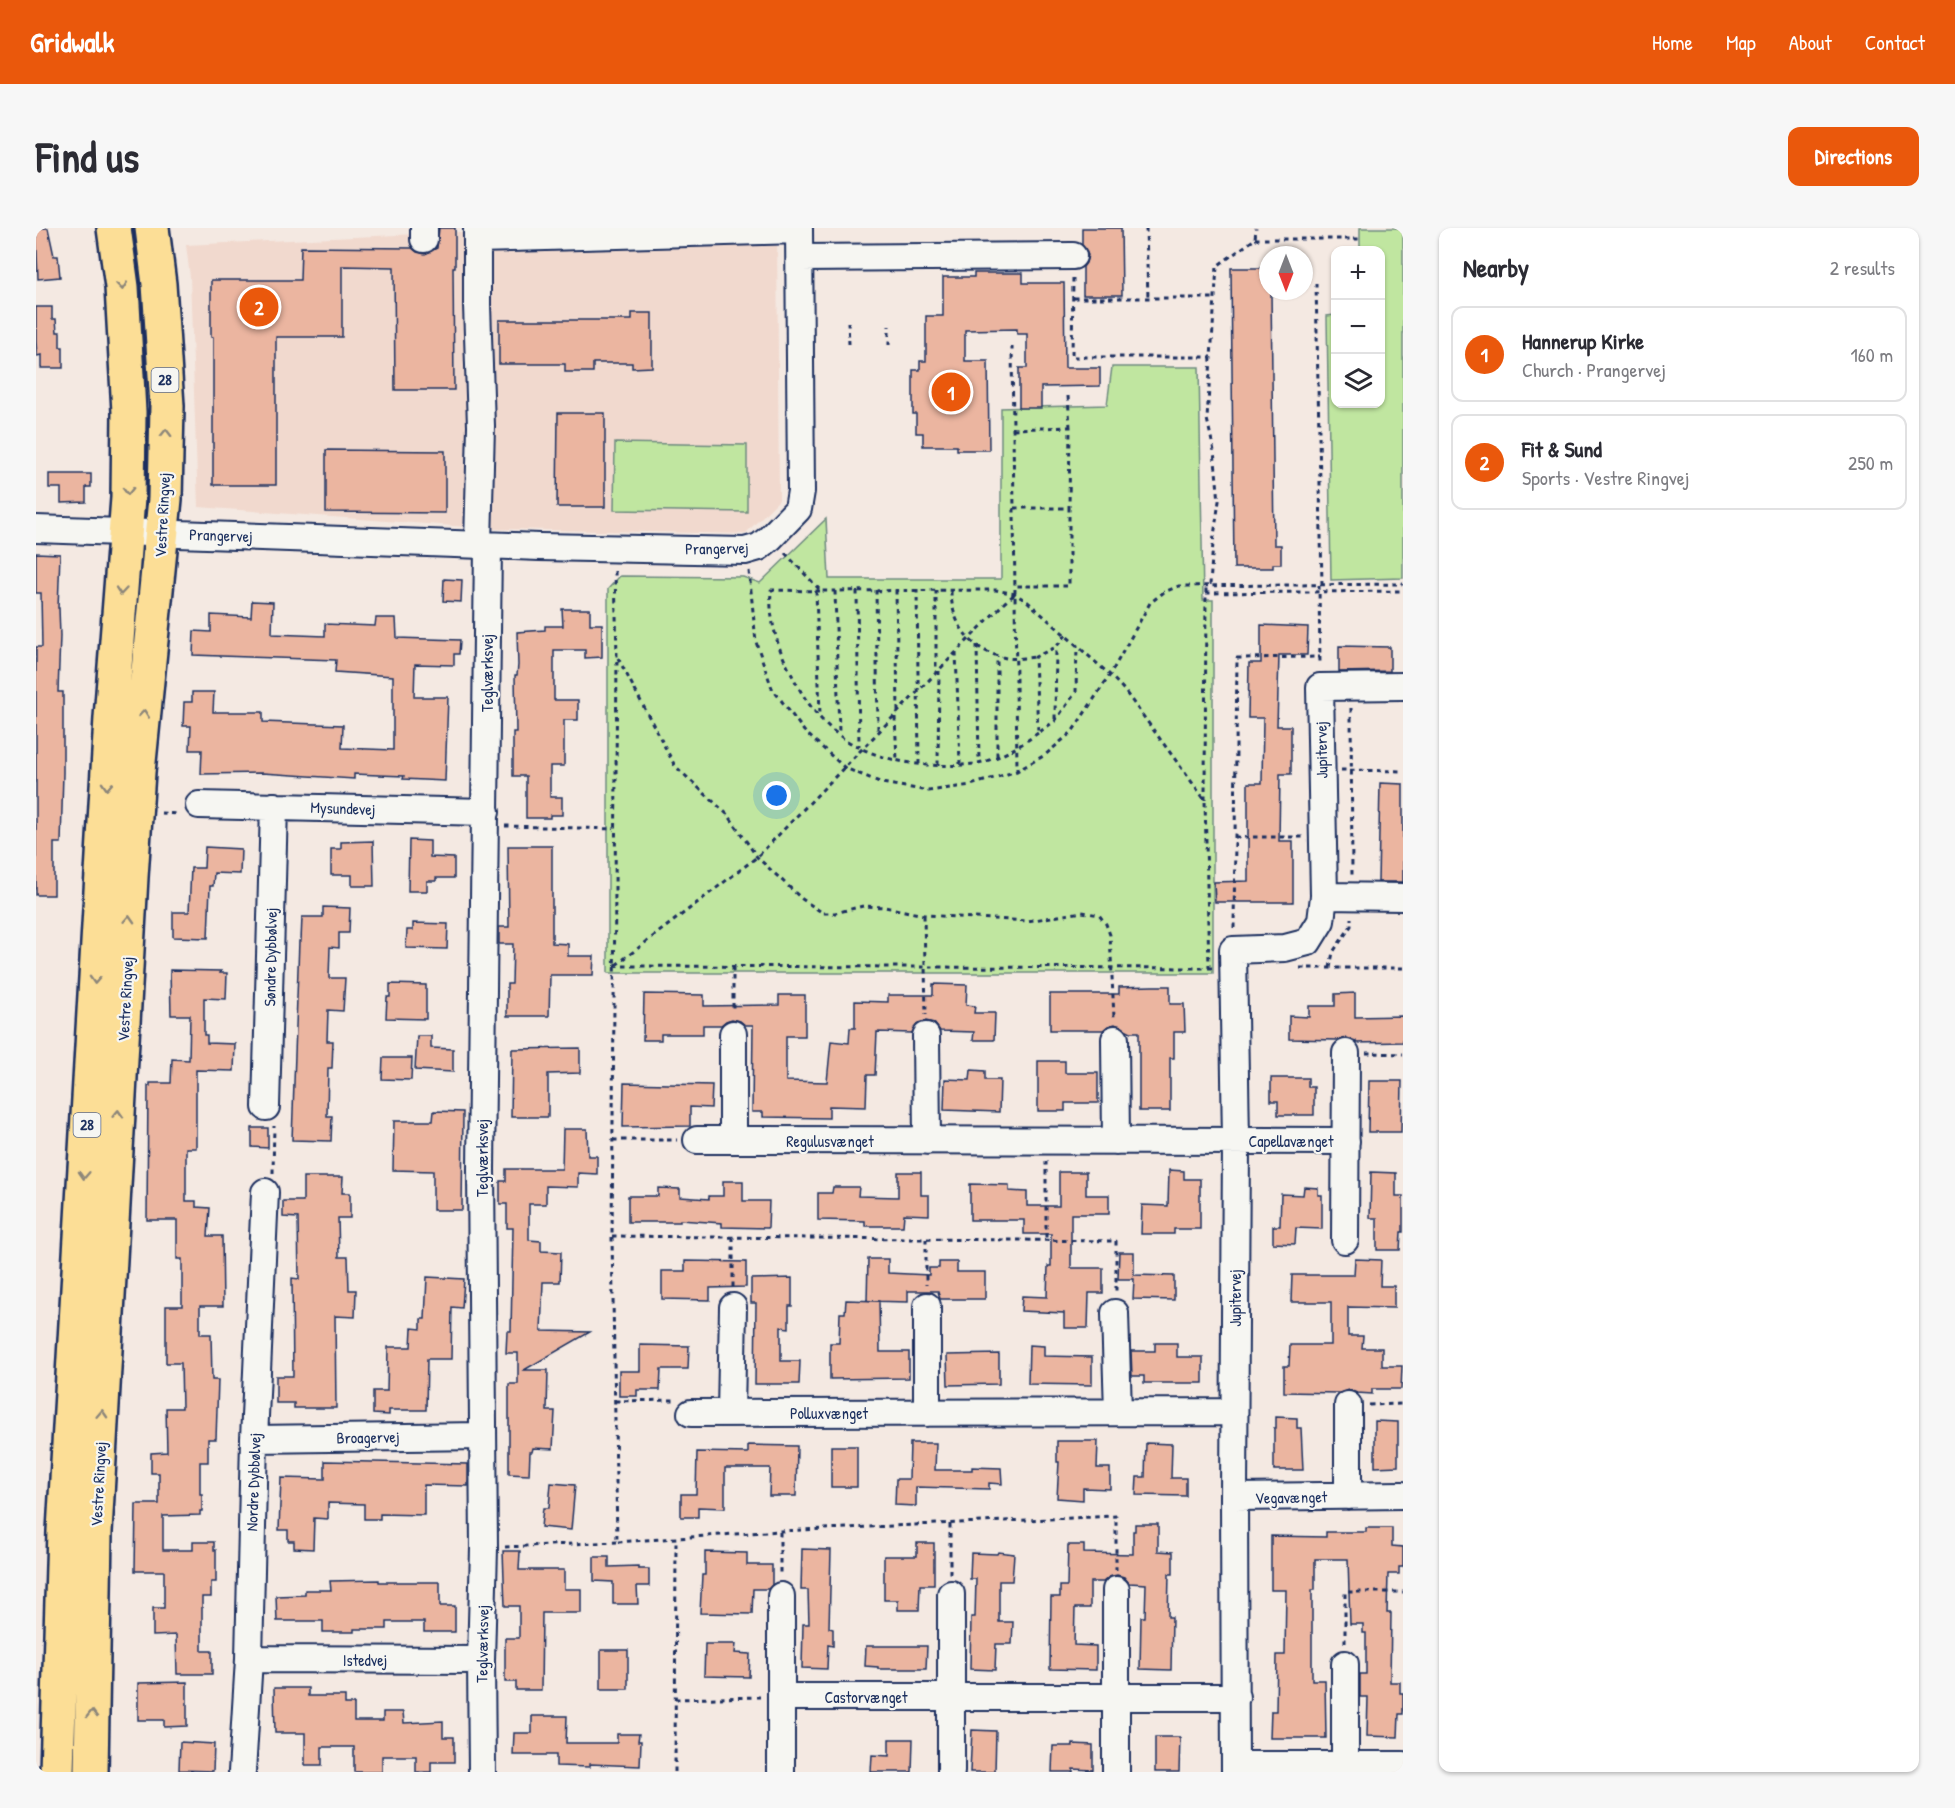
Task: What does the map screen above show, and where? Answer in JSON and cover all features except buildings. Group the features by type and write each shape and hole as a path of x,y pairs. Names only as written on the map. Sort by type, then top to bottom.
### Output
{"main road":[{"name":"Vestre Ringvej","path":"57,1772 64,1519 111,718 126,533 129,412 122,287 114,228"},
{"name":"Vestre Ringvej","path":"91,1772 95,1532 131,889 138,772 163,533 167,406 159,284 152,228"}],"street":[{"name":"Prangervej","path":"36,530 483,545 745,550 759,547 798,509 801,491 799,229"},
{"path":"483,545 477,233 799,229"},
{"path":"800,258 1073,256"},
{"name":"Teglværksvej","path":"482,1772 481,1660 484,1548 482,1169 486,819 483,545"},
{"path":"1320,687 1403,686"},
{"name":"Jupitervej","path":"1235,1768 1236,1141 1225,962 1308,942 1321,921 1324,896 1320,687"},
{"name":"Mysundevej","path":"200,805 274,806 486,819"},
{"name":"Søndre Dybbølvej","path":"266,1107 274,806"},
{"path":"1324,896 1403,897"},
{"path":"733,1035 733,1140"},
{"path":"926,1036 927,1141"},
{"path":"1115,1039 1116,1141"},
{"name":"Capellavænget","path":"1346,1053 1346,1240"},
{"name":"Regulusvænget","path":"697,1140 1236,1141"},
{"name":"Capellavænget","path":"1236,1141 1346,1141"},
{"name":"Nordre Dybbølvej","path":"243,1772 265,1192"},
{"path":"927,1306 927,1413"},
{"path":"731,1413 733,1307"},
{"path":"1115,1313 1118,1412"},
{"name":"Vegavænget","path":"1348,1405 1348,1496"},
{"name":"Polluxvænget","path":"691,1413 1234,1412"},
{"name":"Broagervej","path":"254,1439 482,1436"},
{"name":"Vegavænget","path":"1234,1497 1403,1495"},
{"path":"1116,1590 1116,1772"},
{"path":"951,1594 951,1772"},
{"path":"781,1596 781,1772"},
{"name":"Istedvej","path":"249,1659 481,1660"},
{"path":"1345,1664 1345,1765"},
{"name":"Castorvænget","path":"781,1697 1236,1696"},
{"path":"1235,1768 1403,1765"}],"path":[{"path":"1146,228 1148,298"},
{"path":"1255,239 1256,228"},
{"path":"1225,962 1205,800 1206,593 1219,501 1214,451 1207,419 1217,266 1255,239 1360,239"},
{"path":"1073,256 1072,357 1211,357"},
{"path":"1316,283 1321,585 1319,592 1320,687"},
{"path":"1073,298 1215,298"},
{"path":"848,322 849,344"},
{"path":"889,326 889,345"},
{"path":"1012,346 1017,771"},
{"path":"1016,586 1069,586 1070,427 1068,396"},
{"path":"1013,429 1070,427"},
{"path":"1014,508 1069,508"},
{"path":"770,538 821,591"},
{"path":"615,548 617,657 612,1236 617,1542"},
{"path":"745,550 750,574 756,642 772,688 804,731 845,768 882,783 929,791 971,785 1017,771 1045,755 1072,732 1110,675 1150,603 1164,592 1179,586 1403,584"},
{"path":"917,589 919,764"},
{"path":"1077,645 1076,692 1055,721 1017,748 979,762 919,764 897,760 861,748 820,718 801,694 780,653 770,610 771,590 996,590 1015,594 1028,602 1066,635 1077,645 1110,675 1124,690 1205,800"},
{"path":"876,590 878,733"},
{"path":"896,590 897,760"},
{"path":"936,590 938,765"},
{"path":"951,590 951,606 957,622 969,639 998,656 1016,659 1035,657 1056,647 1066,635"},
{"path":"816,591 820,718"},
{"path":"836,591 839,734"},
{"path":"857,591 861,748"},
{"path":"1206,593 1403,591"},
{"path":"614,966 757,857 845,768 861,748 1015,594"},
{"path":"977,645 979,762"},
{"path":"1055,721 1056,647"},
{"path":"956,652 960,764"},
{"path":"997,756 998,656"},
{"path":"617,657 675,766 729,816 757,857 802,899 824,913 835,913 863,906 885,907 924,915 1028,921 1082,912 1099,915 1110,935 1115,1039"},
{"path":"1035,657 1038,733"},
{"path":"1225,962 1235,837 1237,658 1320,657"},
{"path":"1330,968 1333,952 1351,926 1351,687"},
{"path":"1322,770 1403,771"},
{"path":"486,819 614,829"},
{"path":"1235,837 1323,837"},
{"path":"924,915 926,1036"},
{"path":"614,966 1113,968 1225,962"},
{"path":"733,967 733,1035"},
{"path":"1298,968 1403,968"},
{"path":"1346,1053 1403,1054"},
{"path":"265,1192 273,1192 274,1107 266,1107"},
{"path":"613,1140 697,1140"},
{"path":"1046,1141 1046,1240"},
{"path":"612,1236 1116,1241 1115,1313"},
{"path":"733,1307 734,1237"},
{"path":"926,1239 927,1306"},
{"path":"614,1401 685,1400 691,1413"},
{"path":"1348,1405 1403,1404"},
{"path":"484,1548 780,1531 1116,1516 1116,1590"},
{"path":"950,1524 951,1594"},
{"path":"780,1531 781,1596"},
{"path":"675,1772 676,1538"},
{"path":"1345,1664 1345,1592 1403,1592"},
{"path":"675,1699 781,1697"}],"shaded area":[{"path":"777,228 779,500 745,534 495,529 198,507 190,277 186,245 482,231"}],"green space":[{"path":"1360,228 1403,228 1403,578 1331,580 1327,316 1331,316 1331,408 1385,408 1385,246 1360,246"},
{"path":"1112,367 1199,367 1203,600 1213,600 1213,973 608,973 608,589 620,576 743,577 760,583 826,519 829,579 1001,579 1001,408 1107,405"},
{"path":"615,443 747,445 747,512 614,510"}],"place":[{"name":"Fit & Sund","path":"259,307"},
{"name":"Hannerup Kirke","path":"951,392"}]}
